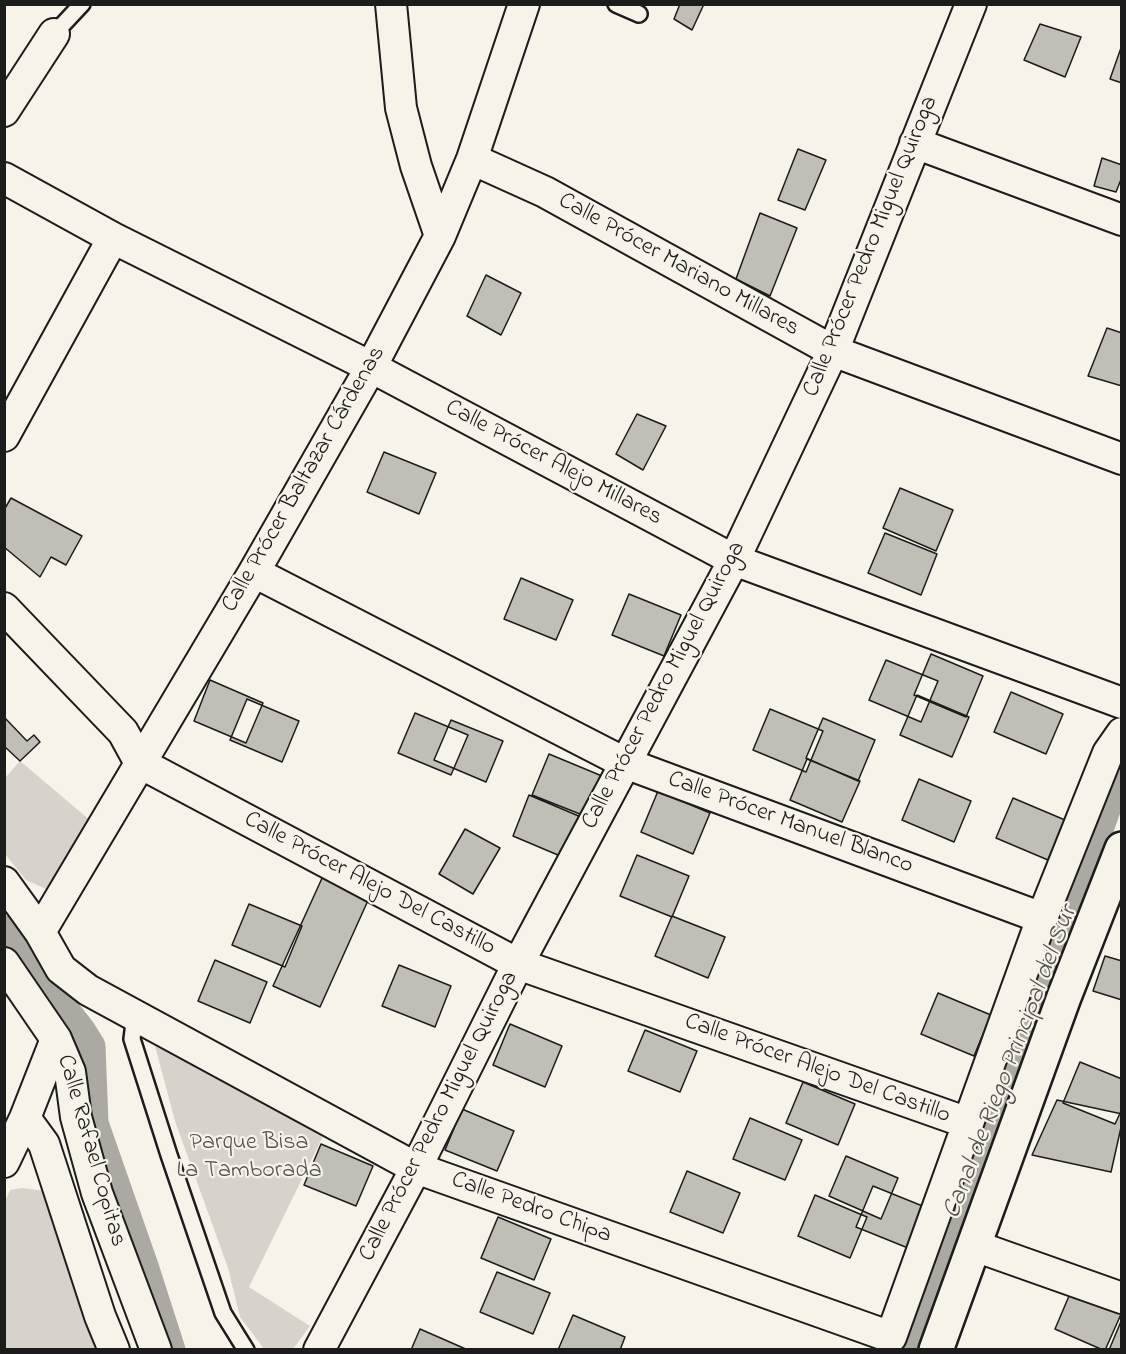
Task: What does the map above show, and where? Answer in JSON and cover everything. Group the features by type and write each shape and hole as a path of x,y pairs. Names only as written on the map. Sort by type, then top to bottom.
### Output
{"street":[{"path":"391,4 401,108 416,166 440,236"},
{"name":"Calle Prócer Baltazar Cárdenas","path":"40,932 254,572 371,367 440,236 471,159 524,4"},
{"name":"Calle Prócer Pedro Miguel Quiroga","path":"319,1350 416,1168 518,964 734,560 832,351 971,4"},
{"path":"4,111 54,34"},
{"path":"915,143 1122,220"},
{"name":"Calle Prócer Mariano Millares","path":"471,159 545,192 832,351 1122,459"},
{"name":"Calle Prócer Alejo Millares","path":"4,178 113,238 371,367 734,560 1122,703"},
{"path":"4,435 113,238"},
{"name":"Calle Prócer Manuel Blanco","path":"254,572 625,763 1042,918"},
{"path":"4,608 123,732 140,763"},
{"path":"968,1123 1042,918 1108,753 1122,733"},
{"name":"Calle Prócer Alejo Del Castillo","path":"140,763 518,964 968,1123"},
{"path":"936,1350 1064,997 1122,849"},
{"name":"Calle Pedro Chipa","path":"4,882 40,932 62,969 88,990 416,1168 891,1336 968,1123"},
{"name":"Calle Rafael Copitas","path":"4,963 56,1039 70,1072 76,1117 97,1193 156,1350"},
{"path":"4,1162 25,1118 56,1039"},
{"path":"25,1118 44,1144 114,1350"},
{"path":"975,1246 1122,1298"}],"lane":[{"path":"54,34 82,4"},
{"path":"616,4 639,14"},
{"path":"135,1015 132,1039 169,1155 223,1313 246,1350"}],"green space":[{"path":"20,761 91,821 55,881 46,889 26,880 5,854 5,778"},
{"name":"Parque Bisa La Tamborada","path":"155,1046 325,1132 249,1287 310,1326 293,1349 264,1349 240,1317 228,1268 175,1121"},
{"path":"22,1188 44,1191 104,1349 5,1350 5,1202 10,1190"}],"building":[{"path":"680,4 704,4 692,30 674,19"},
{"path":"1040,24 1081,37 1065,77 1024,60"},
{"path":"1122,45 1122,83 1110,79"},
{"path":"798,149 826,160 805,210 778,200"},
{"path":"1102,158 1122,165 1122,177 1116,192 1094,186"},
{"path":"760,213 797,228 770,296 736,279"},
{"path":"486,275 521,293 501,335 467,316"},
{"path":"1107,328 1122,333 1122,386 1088,376"},
{"path":"637,414 666,426 643,470 616,454"},
{"path":"384,452 436,473 419,514 367,492"},
{"path":"900,488 953,510 936,551 883,528"},
{"path":"11,498 82,536 66,565 51,557 40,577 4,547 4,510"},
{"path":"885,533 937,554 921,595 868,573"},
{"path":"521,578 573,600 556,640 504,619"},
{"path":"629,594 681,615 664,656 612,635"},
{"path":"931,654 983,676 966,717 914,695"},
{"path":"886,660 938,681 921,722 869,700"},
{"path":"210,680 263,703 246,743 194,721"},
{"path":"1011,692 1063,714 1046,754 994,732"},
{"path":"917,695 969,717 952,757 900,735"},
{"path":"247,699 299,721 282,762 230,740"},
{"path":"770,709 823,731 806,772 753,750"},
{"path":"415,713 468,735 451,775 398,753"},
{"path":"4,717 27,741 34,735 40,742 20,761 4,746"},
{"path":"823,718 875,740 858,781 806,758"},
{"path":"451,720 503,741 486,782 434,760"},
{"path":"549,754 602,776 585,816 532,795"},
{"path":"807,759 860,781 842,822 790,800"},
{"path":"919,779 971,801 954,842 902,820"},
{"path":"658,791 710,813 693,854 641,832"},
{"path":"529,795 581,817 565,858 513,836"},
{"path":"1013,798 1065,820 1048,860 996,838"},
{"path":"465,829 500,848 473,894 439,874"},
{"path":"637,855 689,876 672,917 620,896"},
{"path":"323,876 370,896 320,1007 273,986"},
{"path":"249,904 302,926 285,967 232,945"},
{"path":"672,916 725,937 708,978 655,956"},
{"path":"1105,956 1122,961 1122,1000 1093,991"},
{"path":"215,960 267,982 250,1023 198,1001"},
{"path":"399,965 451,986 435,1027 382,1006"},
{"path":"938,993 991,1015 974,1056 921,1034"},
{"path":"510,1024 562,1046 545,1087 493,1065"},
{"path":"645,1030 697,1051 680,1092 628,1071"},
{"path":"1080,1062 1122,1079 1122,1109 1115,1124 1063,1103"},
{"path":"803,1082 855,1104 838,1145 786,1123"},
{"path":"1057,1100 1122,1114 1111,1172 1032,1155"},
{"path":"462,1109 514,1131 497,1171 445,1150"},
{"path":"750,1118 802,1140 785,1180 733,1159"},
{"path":"321,1144 373,1166 356,1206 304,1185"},
{"path":"846,1156 898,1178 881,1219 829,1196"},
{"path":"687,1171 740,1193 723,1233 670,1212"},
{"path":"873,1186 925,1207 908,1248 856,1227"},
{"path":"815,1195 867,1217 850,1258 798,1236"},
{"path":"498,1217 551,1239 534,1280 481,1258"},
{"path":"497,1272 550,1293 533,1334 480,1312"},
{"path":"1072,1289 1122,1309 1122,1319 1109,1350 1103,1350 1055,1329"},
{"path":"1122,1312 1122,1350 1109,1350 1106,1348"},
{"path":"573,1315 625,1337 620,1350 558,1350"},
{"path":"420,1329 468,1350 411,1350"}],"waterway":[{"name":"Canal de Riego Principal del Sur","path":"902,1350 1054,959 1118,779 1122,776"},
{"name":"Canal de Riego Principal del Sur","path":"4,929 92,1046 95,1123 172,1350"}]}
